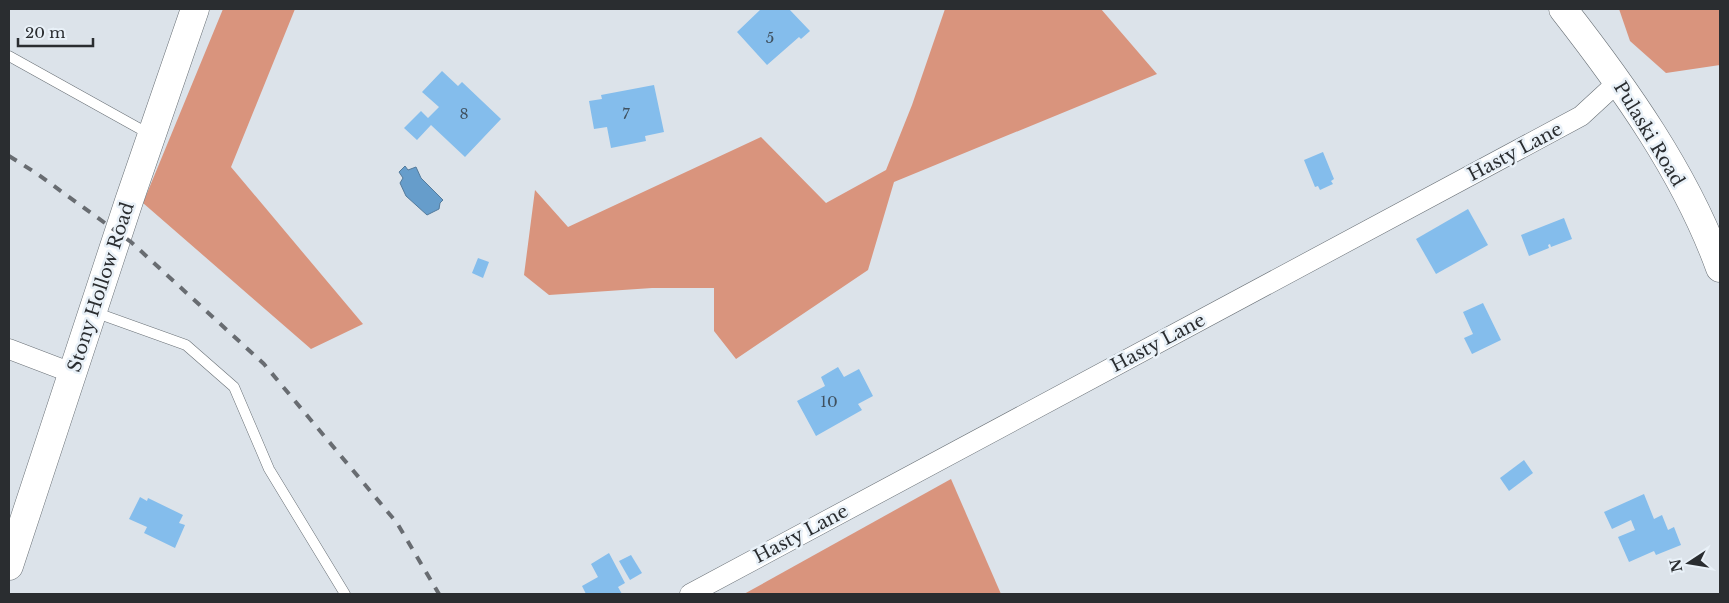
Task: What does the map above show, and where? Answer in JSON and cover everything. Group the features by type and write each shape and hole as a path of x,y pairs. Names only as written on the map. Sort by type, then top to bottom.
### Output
{"street":[{"name":"Stony Hollow Road","path":"9,566 72,373 196,9"},
{"name":"Pulaski Road","path":"1563,9 1619,81 1663,151 1711,242 1720,268"},
{"name":"Hasty Lane","path":"690,594 1582,116 1619,81"},
{"path":"9,349 72,373"}],"lane":[{"path":"9,56 152,135"},
{"path":"93,312 186,345 234,387 269,470 345,594"}],"shaded area":[{"path":"223,9 295,9 231,167 363,324 311,349 143,203"},
{"path":"945,9 1101,9 1157,74 894,182 868,270 736,359 714,331 714,288 652,288 549,295 524,275 535,190 568,227 761,137 826,203 886,170 912,105"},
{"path":"1619,9 1720,9 1720,65 1666,73 1630,41"},
{"path":"951,479 1001,594 744,594"}],"water":[{"path":"405,166 408,170 416,167 421,178 443,200 440,203 439,209 427,215 406,196 400,183 403,178 399,172"}],"building":[{"path":"761,9 789,9 810,31 801,39 799,37 767,65 737,32"},
{"path":"442,71 458,86 462,82 501,119 465,157 431,125 417,140 404,128 421,111 428,118 439,107 422,92"},
{"path":"654,85 664,132 645,136 646,141 611,148 607,127 594,129 589,101 602,99 601,95"},
{"path":"1323,152 1334,179 1331,181 1333,184 1320,190 1318,186 1315,187 1304,160"},
{"path":"1468,209 1488,245 1436,274 1416,239"},
{"path":"1564,218 1572,239 1551,247 1550,244 1548,245 1549,248 1529,256 1521,235"},
{"path":"478,258 489,262 483,278 472,273"},
{"path":"1483,303 1501,340 1472,354 1464,338 1473,334 1463,312"},
{"path":"838,367 844,377 859,369 873,396 858,404 862,410 816,436 797,401 825,386 821,377"},
{"path":"1524,460 1533,473 1509,491 1500,478"},
{"path":"1644,494 1654,519 1662,515 1668,530 1674,527 1681,545 1656,555 1654,551 1629,562 1618,537 1635,530 1631,520 1612,529 1604,512"},
{"path":"140,497 147,501 148,498 183,515 179,523 185,525 175,548 144,533 147,527 129,519"},
{"path":"609,553 625,583 618,587 622,594 586,594 582,586 598,577 591,564"},
{"path":"631,555 642,573 630,580 619,561"}],"railway":[{"path":"9,156 36,173 131,242 264,364 397,523 439,594"}]}
